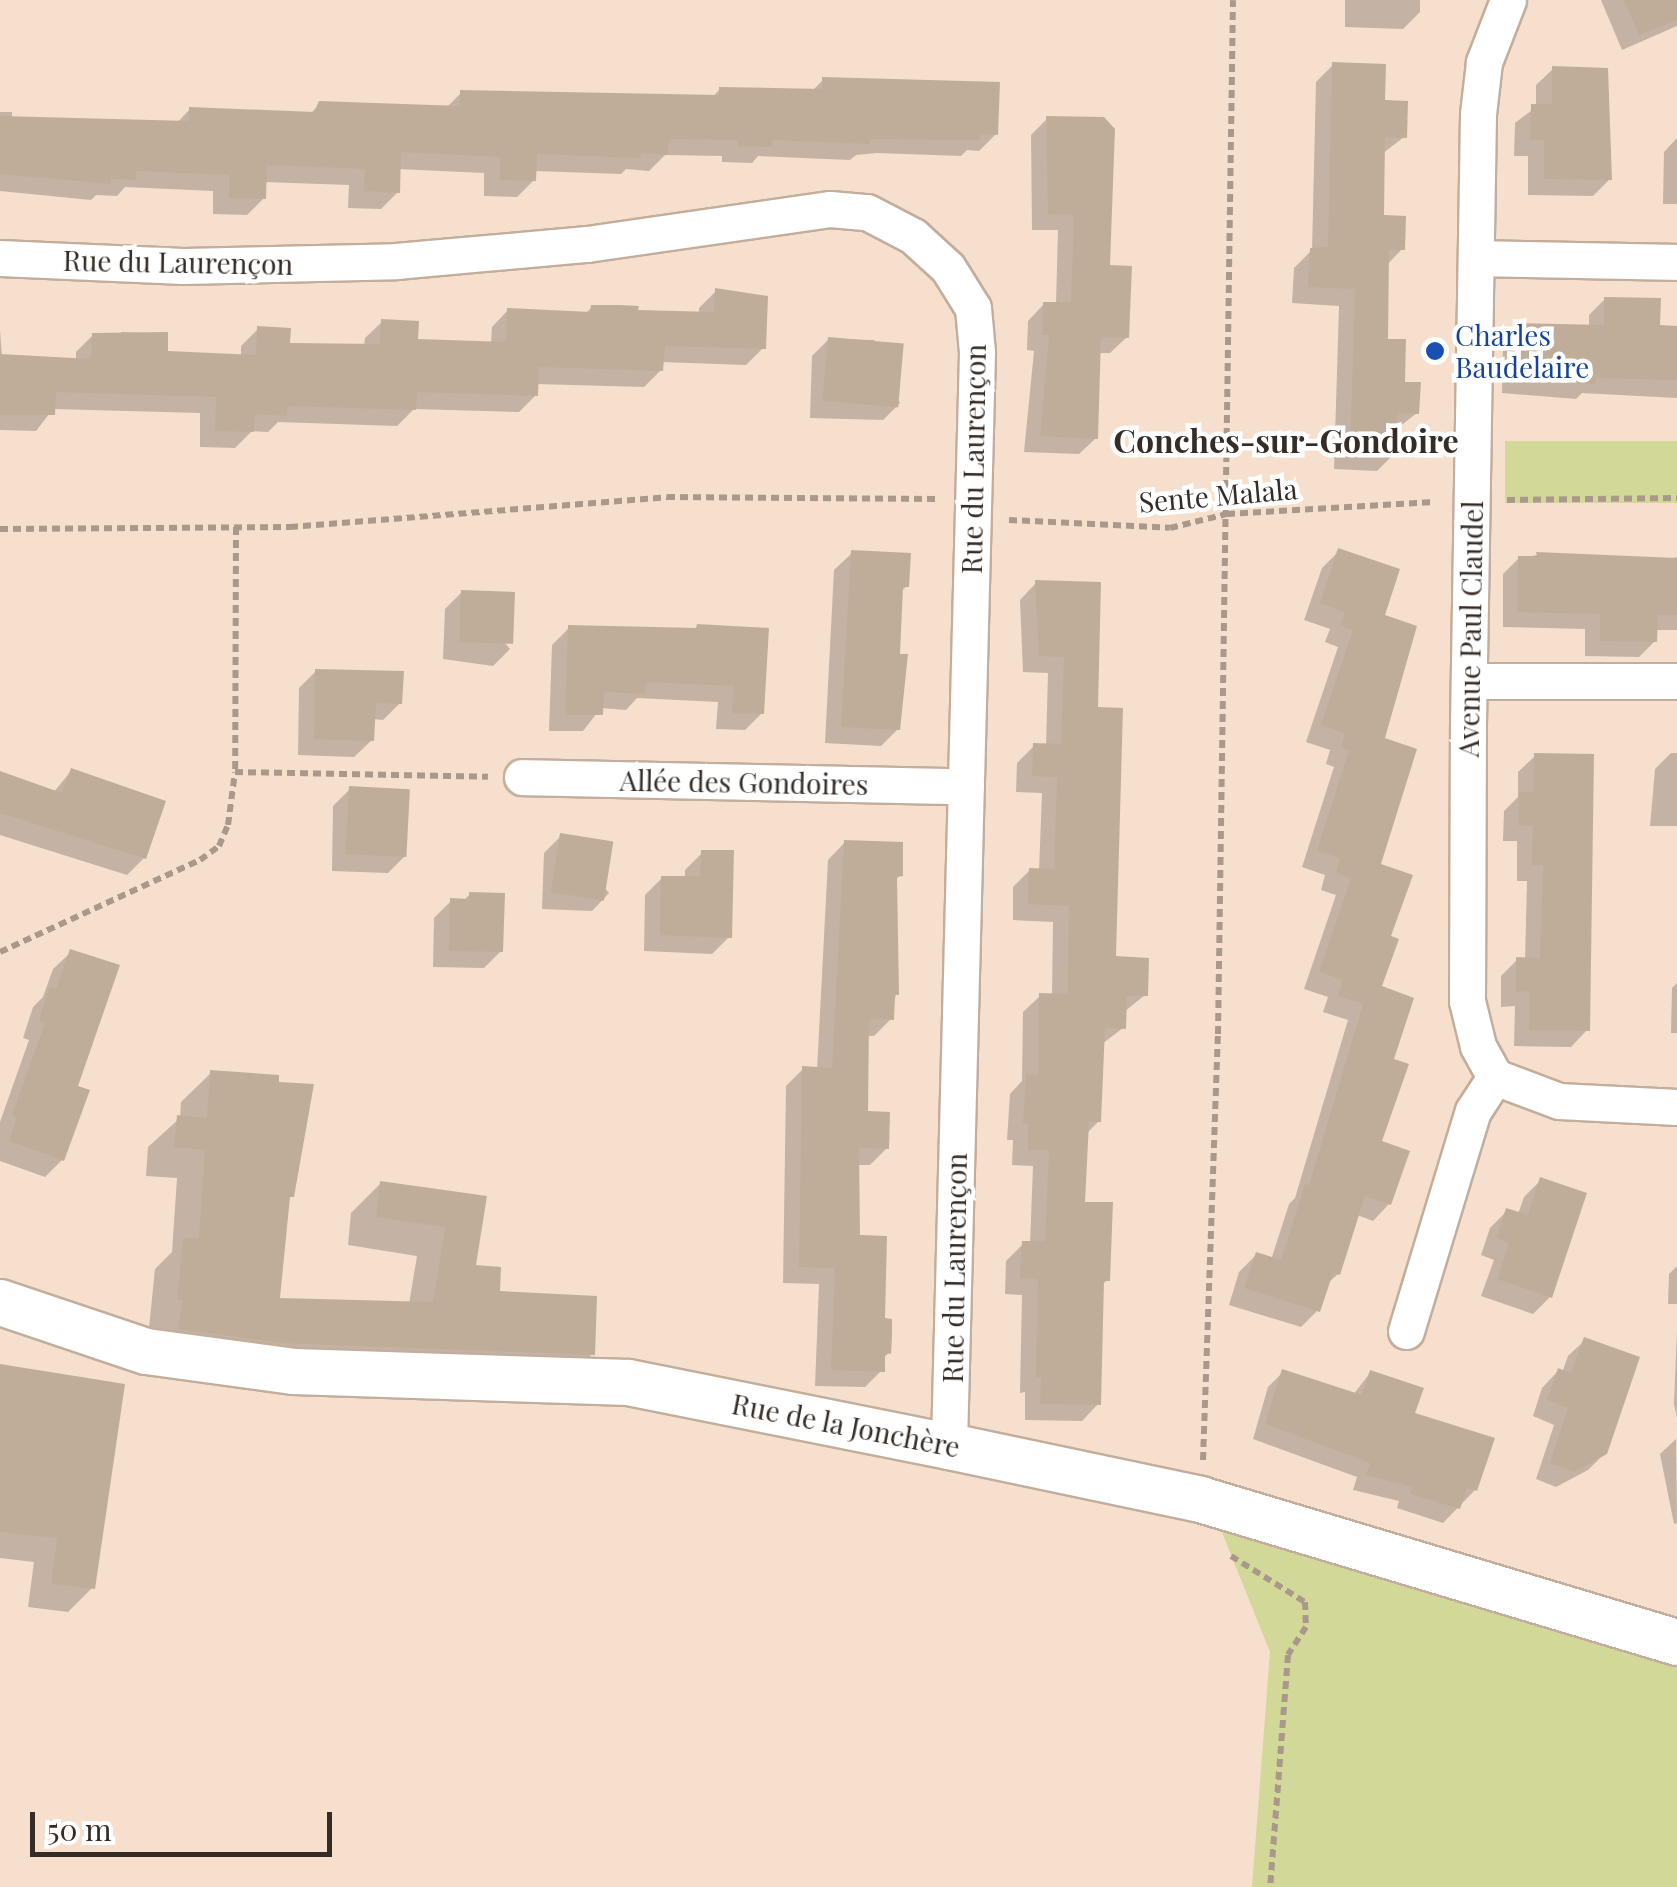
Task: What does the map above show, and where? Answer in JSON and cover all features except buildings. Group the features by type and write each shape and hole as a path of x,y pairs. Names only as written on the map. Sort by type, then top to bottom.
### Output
{"street":[{"name":"Avenue Paul Claudel","path":"1495,1077 1478,1046 1467,1002 1469,681 1478,114 1484,62 1508,0"},
{"name":"Rue du Laurençon","path":"0,258 183,266 396,261 586,244 830,209 868,212 913,236 948,268 973,308 977,352 950,1446"},
{"path":"1477,258 1677,262"},
{"path":"1469,681 1677,681"},
{"name":"Allée des Gondoires","path":"522,778 966,786"},
{"path":"1406,1331 1474,1111 1495,1077 1560,1101 1677,1108"},
{"name":"Rue de la Jonchère","path":"0,1302 146,1351 293,1371 628,1382 950,1446 1200,1500 1677,1642"}],"path":[{"path":"1200,1500 1218,1034 1233,0"},
{"path":"0,529 290,527 667,497 974,499"},
{"name":"Sente Malala","path":"974,499 1011,521 1170,528 1227,514 1472,500 1677,498"},
{"path":"0,952 200,860 219,846 228,825 234,772 236,527"},
{"path":"234,772 522,778"},
{"path":"1228,1554 1305,1602 1306,1627 1288,1655 1270,1887"}],"green space":[{"path":"1505,441 1677,441 1677,503 1505,503"},
{"path":"1219,1525 1677,1668 1677,1887 1252,1887 1270,1652"}],"place":[{"name":"Charles Baudelaire","path":"1435,351"}],"district":[{"name":"Conches-sur-Gondoire","path":"1286,440"}]}
